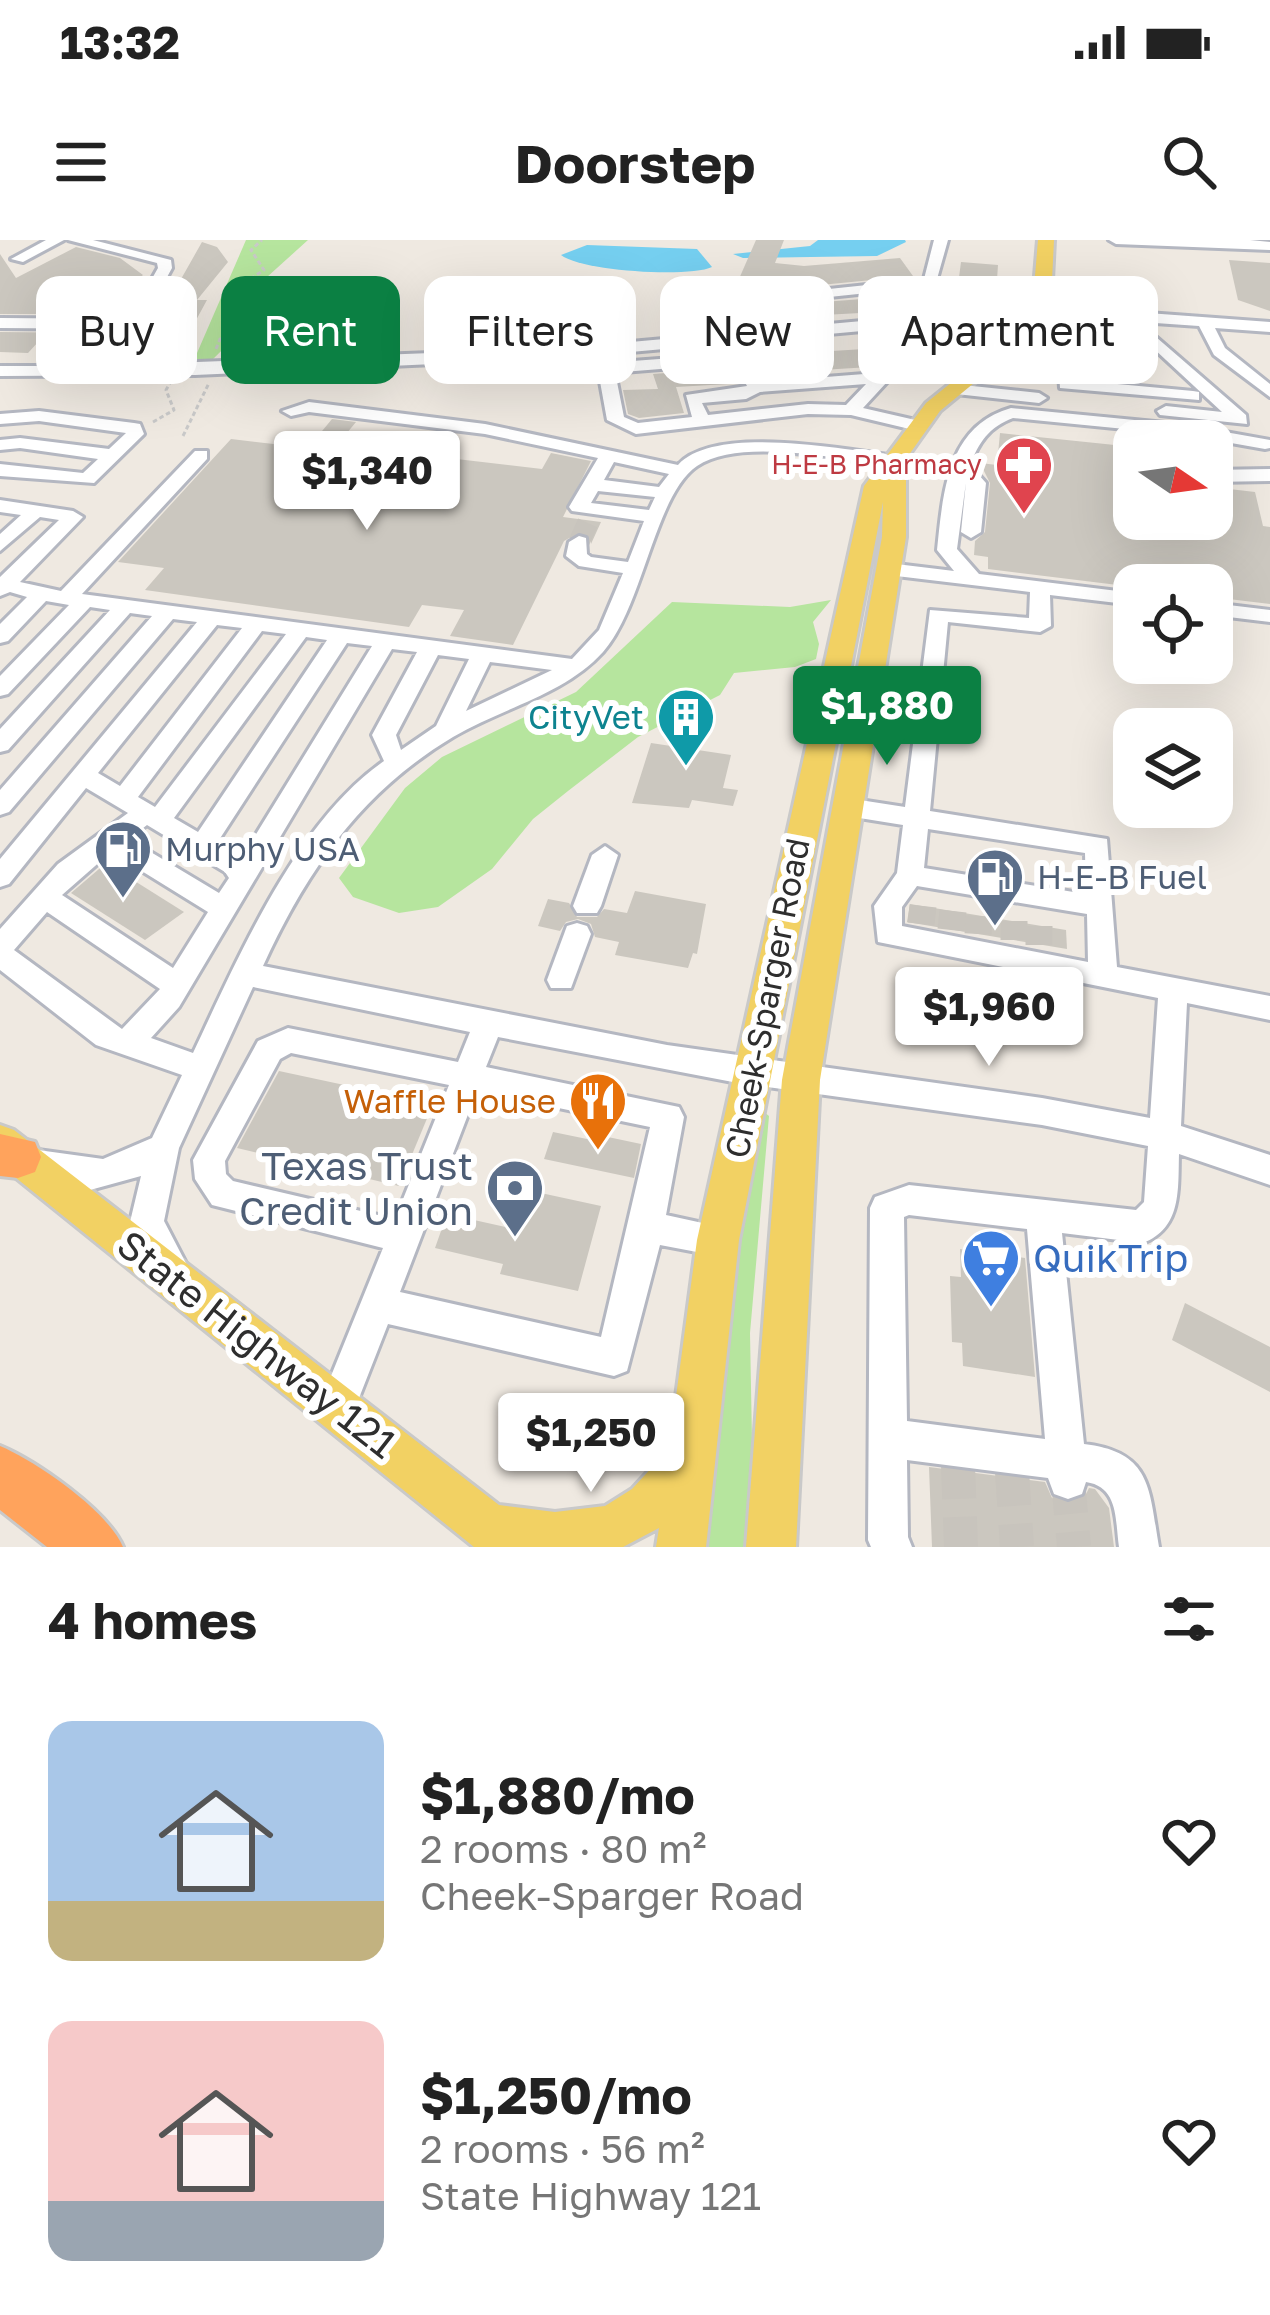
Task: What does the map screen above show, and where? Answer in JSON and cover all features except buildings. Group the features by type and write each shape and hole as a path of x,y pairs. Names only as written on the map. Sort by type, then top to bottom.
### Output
{"highway":[{"path":"0,1474 94,1547"}],"main road":[{"path":"1042,276 1046,240"},
{"name":"Cheek-Sparger Road","path":"681,1547 718,1240 855,565 874,486 918,426 960,384"},
{"name":"Cheek-Sparger Road","path":"772,1547 801,1080 888,569 899,490 896,461"},
{"path":"855,565 888,569"},
{"path":"831,682 867,686"},
{"name":"State Highway 121","path":"12,1154 500,1537"},
{"path":"500,1537 537,1544 585,1540 623,1529 660,1502 691,1460"}],"street":[{"path":"18,260 58,240"},
{"path":"75,240 164,260 160,276"},
{"path":"834,293 930,283 941,240"},
{"path":"1116,240 1210,240 1270,246"},
{"path":"1158,317 1270,327"},
{"path":"1206,321 1205,335 1211,347 1227,354 1270,392"},
{"path":"0,323 36,323"},
{"path":"1227,354 1229,323"},
{"path":"197,370 598,350 858,326"},
{"path":"1158,349 1240,418 1268,449"},
{"path":"660,364 619,367 607,376 616,420 624,426 636,429 808,409 851,410 918,426"},
{"path":"1245,370 1270,370"},
{"path":"0,371 36,371"},
{"path":"702,421 692,399 746,394 756,387 794,384 808,409"},
{"path":"851,410 875,384"},
{"path":"1066,384 1216,399"},
{"path":"953,389 1240,418"},
{"path":"0,401 43,400 50,404 48,417"},
{"path":"291,411 309,407 485,429 682,471"},
{"path":"966,572 947,550 960,465 983,427 996,416 1011,413 1186,430 1268,449"},
{"path":"0,419 48,417 134,428 135,434 87,478 0,470"},
{"path":"983,427 1113,441"},
{"path":"0,446 20,443 113,454"},
{"path":"179,1282 147,1222 163,1148 262,937 337,817 399,762 445,730 577,667 609,632 666,493 692,461 735,448 896,461"},
{"path":"1233,448 1268,449"},
{"path":"0,689 201,454"},
{"path":"609,455 579,507 592,515 656,517"},
{"path":"960,465 976,482 966,572"},
{"path":"1233,476 1270,475"},
{"path":"590,484 666,493"},
{"path":"0,506 74,517 2,586"},
{"path":"0,545 36,512"},
{"path":"579,542 576,556 586,562 635,569"},
{"path":"888,569 966,572 1113,596"},
{"path":"2,586 577,667"},
{"path":"921,923 918,818 938,614 1040,626 1040,587"},
{"path":"0,636 42,594"},
{"path":"0,744 125,605"},
{"path":"0,806 168,611"},
{"path":"1233,611 1270,616"},
{"path":"0,877 212,617"},
{"path":"143,811 257,623"},
{"path":"202,1070 126,1045 52,997 0,952 67,872 112,841 143,811 301,629"},
{"path":"202,846 341,635"},
{"path":"126,1045 177,986 386,641"},
{"path":"399,762 383,735 431,647"},
{"path":"445,730 483,654"},
{"path":"83,775 234,866 243,877"},
{"path":"847,806 1098,846 1103,975"},
{"path":"112,841 224,909"},
{"path":"561,980 605,855"},
{"path":"918,876 1100,906"},
{"path":"918,876 888,906 888,934 921,923 1026,942 1103,975 1270,1008"},
{"path":"965,931 968,884"},
{"path":"1026,942 1027,894"},
{"path":"46,897 177,986"},
{"path":"246,974 801,1080 1054,1110 1164,1132 1270,1170"},
{"path":"892,1547 888,1540 887,1208 908,1200 1144,1227 1160,1208 1173,992"},
{"path":"337,1408 489,1022"},
{"path":"378,1304 614,1358 668,1118 469,1073 288,1040 269,1050 209,1160 208,1176 224,1194 404,1237"},
{"path":"12,1154 91,1178 119,1172 163,1148"},
{"path":"1043,1215 1067,1470"},
{"path":"647,1227 718,1240"},
{"path":"887,1438 958,1456 1011,1463 1067,1470 1109,1466 1130,1485 1139,1547"}],"path":[{"path":"183,436 200,408 220,339 240,328 227,316 252,308 233,299 235,290 264,270 251,250 262,240"},
{"path":"134,428 175,410 166,390 169,384"}],"green space":[{"path":"246,240 308,240 268,276 230,276"},
{"path":"221,298 221,351 212,360 197,360"},
{"path":"831,600 813,622 819,644 816,659 795,667 734,673 720,695 638,737 568,791 533,819 492,869 438,907 399,913 353,897 339,878 405,788 442,757 576,692 672,602 790,607"},
{"path":"764,1112 769,1116 750,1333 754,1547 696,1547 714,1383 759,1116"}],"water":[{"path":"818,240 906,242 877,256 743,258 733,254 810,246"},
{"path":"587,245 697,249 712,267 635,271 590,265 561,255"}],"tunnel":[{"path":"579,542 589,520"},
{"path":"921,924 923,906"},
{"path":"951,930 953,911"},
{"path":"978,934 979,916"},
{"path":"1014,921 1014,940"},
{"path":"1039,926 1039,945"},
{"path":"958,1465 961,1547"},
{"path":"1012,1472 1017,1547"},
{"path":"1068,1480 1074,1547"}],"place":[{"name":"H-E-B Pharmacy","path":"1024,516"},
{"name":"CityVet","path":"686,768"},
{"name":"Murphy USA","path":"123,900"},
{"name":"H-E-B Fuel","path":"995,928"},
{"name":"Waffle House","path":"598,1152"},
{"name":"Texas Trust Credit Union","path":"515,1239"},
{"name":"QuikTrip","path":"991,1309"}]}
